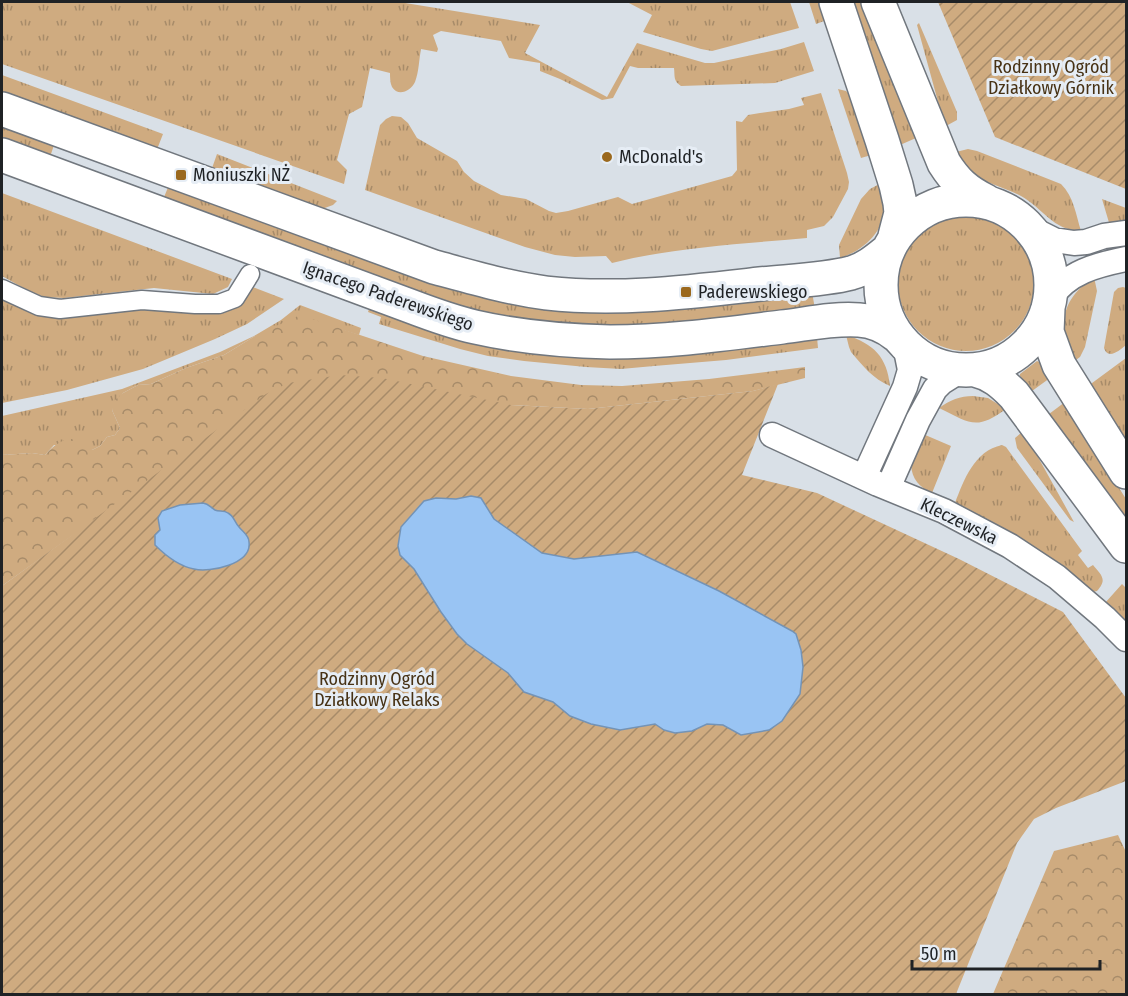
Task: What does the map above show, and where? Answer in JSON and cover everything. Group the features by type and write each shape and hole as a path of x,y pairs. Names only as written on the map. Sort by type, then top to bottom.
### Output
{"main road":[{"path":"836,2 882,140 900,203 901,213 882,269 880,286 882,304 888,320 901,340 925,360 943,367 986,372 996,378 1014,396 1126,546"},
{"path":"878,2 944,163 952,177 968,191 1010,212 1030,228 1046,254 1052,284 1047,332 1059,365 1126,472"},
{"path":"2,109 434,267 545,293 640,296 819,278 853,272 866,267 891,244 905,225 916,215 935,205 956,200 986,201"},
{"name":"Ignacego Paderewskiego","path":"2,155 438,316 473,326 527,336 635,342 695,338 857,320 871,321 881,325 901,340"},
{"path":"968,370 989,367 1015,355 1036,334 1049,304"}],"street":[{"path":"1030,228 1054,240 1074,243 1126,233"},
{"path":"1049,304 1061,284 1077,273 1126,258"},
{"path":"2,289 39,306 60,309 142,300 219,304 235,297 250,274"},
{"path":"864,477 905,387 910,370 901,340"},
{"path":"888,488 918,420 935,389 942,382 968,370"},
{"name":"Kleczewska","path":"772,435 944,511 1010,546 1057,577 1126,639"}],"green space":[{"path":"399,2 540,25 525,53 607,97 637,43 705,63 714,63 804,42 814,71 775,83 681,86 676,80 674,68 630,66 613,98 602,100 540,71 540,63 509,58 501,41 441,31 433,35 437,52 421,49 416,78 408,90 398,92 392,87 390,73 370,68 362,107 349,114 337,160 347,170 344,184 2,64 2,3"},
{"path":"627,2 790,2 799,28 712,51 643,32 652,15"},
{"path":"809,2 821,2 826,18 824,21 816,24"},
{"path":"852,2 861,2 916,138 900,145"},
{"name":"Rodzinny Ogród Działkowy Górnik","path":"938,2 1126,2 1126,189 995,137"},
{"path":"919,23 957,112 957,120 946,126 917,25"},
{"path":"2,75 163,134 156,152 2,94"},
{"path":"838,89 846,91 851,96 871,155 861,158"},
{"path":"821,93 849,182 848,189 833,217 824,226 807,230 807,238 684,250 612,263 606,256 555,255 525,247 365,190 380,125 392,116 401,117 408,123 417,138 457,161 474,181 501,195 526,199 556,213 618,197 632,204 732,176 737,170 736,121 742,122 748,115 804,105 801,98"},
{"path":"2,122 56,139 49,160 2,143"},
{"path":"968,149 1061,184 1072,200 1081,231 1071,230 1055,223 1021,196 976,175 968,169 956,152"},
{"path":"217,154 337,201 322,209 211,171"},
{"path":"881,183 885,207 881,225 871,239 857,251 840,258 839,245 861,199 870,189"},
{"path":"169,185 428,281 812,292 815,309 659,327 561,326 474,311 433,299 162,202"},
{"path":"2,193 232,279 228,287 213,294 154,288 64,298 44,297 2,276"},
{"path":"1102,199 1126,208 1126,223 1110,226"},
{"path":"966,215 992,220 1014,235 1029,257 1034,283 1029,309 1014,331 992,346 966,351 940,346 918,331 903,309 898,283 903,257 918,235 940,220"},
{"path":"1094,277 1097,291 1085,347 1080,357 1073,362 1067,352 1064,336 1066,309 1074,295"},
{"path":"250,286 284,299 247,324 143,369 67,390 2,403 2,299 27,310 82,315 140,310 177,310"},
{"path":"1123,287 1126,288 1126,345 1111,354 1104,348 1114,292"},
{"path":"300,305 361,328 359,335 337,328 255,336 224,355 186,368 151,384 138,385 123,393 112,410 120,428 115,435 107,437 100,446 92,450 54,445 45,455 32,453 2,455 2,416 122,389 220,352 254,336 281,320"},
{"path":"370,306 435,329 817,337 818,348 726,360 621,369 586,367 488,356 460,349 379,324 381,317 368,312"},
{"path":"300,315 423,356 511,376 581,385 622,386 709,379 805,367 805,378 753,391 588,409 512,405 73,535 2,586 2,455 32,453 45,455 56,445 68,439 80,441 92,450 100,446 107,437 115,435 120,428 112,410 114,401 123,393 138,385 151,384 186,368 224,355 255,336"},
{"path":"846,335 871,347 877,353 886,367 890,386 873,376 851,352"},
{"path":"1126,358 1126,448 1088,386"},
{"path":"1037,361 1041,363 1050,378 1032,391 1020,374"},
{"name":"Rodzinny Ogród Działkowy Relaks","path":"340,375 382,378 511,405 588,409 753,391 778,384 742,475 817,493 959,559 1063,612 1126,698 1126,781 1034,819 1017,843 956,994 2,994 2,586 266,394 288,383"},
{"path":"973,396 988,398 1006,409 987,420 973,422 958,418 939,408 955,399"},
{"path":"1065,402 1126,499 1126,519 1049,414"},
{"path":"1022,432 1074,522 1070,520 1017,448 1015,438"},
{"path":"923,434 951,446 932,493 917,482 911,465"},
{"path":"1002,445 1006,447 1082,551 1078,555 1088,568 1093,565 1101,574 1103,580 1097,591 1093,592 1013,533 955,503 966,476 977,460 992,448"},
{"path":"1122,584 1126,588 1126,624 1105,603"},
{"path":"1118,835 1126,852 1126,994 993,994 1054,851"}],"water":[{"path":"471,496 481,498 494,519 542,553 574,559 637,552 719,591 792,631 796,634 801,650 803,667 800,694 782,721 769,730 741,735 723,725 707,724 692,731 675,733 655,724 620,730 591,724 570,716 553,702 524,692 508,673 467,644 457,634 414,569 400,555 398,546 401,527 424,501"},
{"path":"203,503 215,510 230,514 249,540 248,550 244,556 229,565 210,570 183,566 155,545 155,535 160,530 158,518 162,511 180,505"}],"place":[{"name":"McDonald's","path":"607,157"},
{"name":"Moniuszki NŻ","path":"181,175"},
{"name":"Paderewskiego","path":"686,292"}]}
